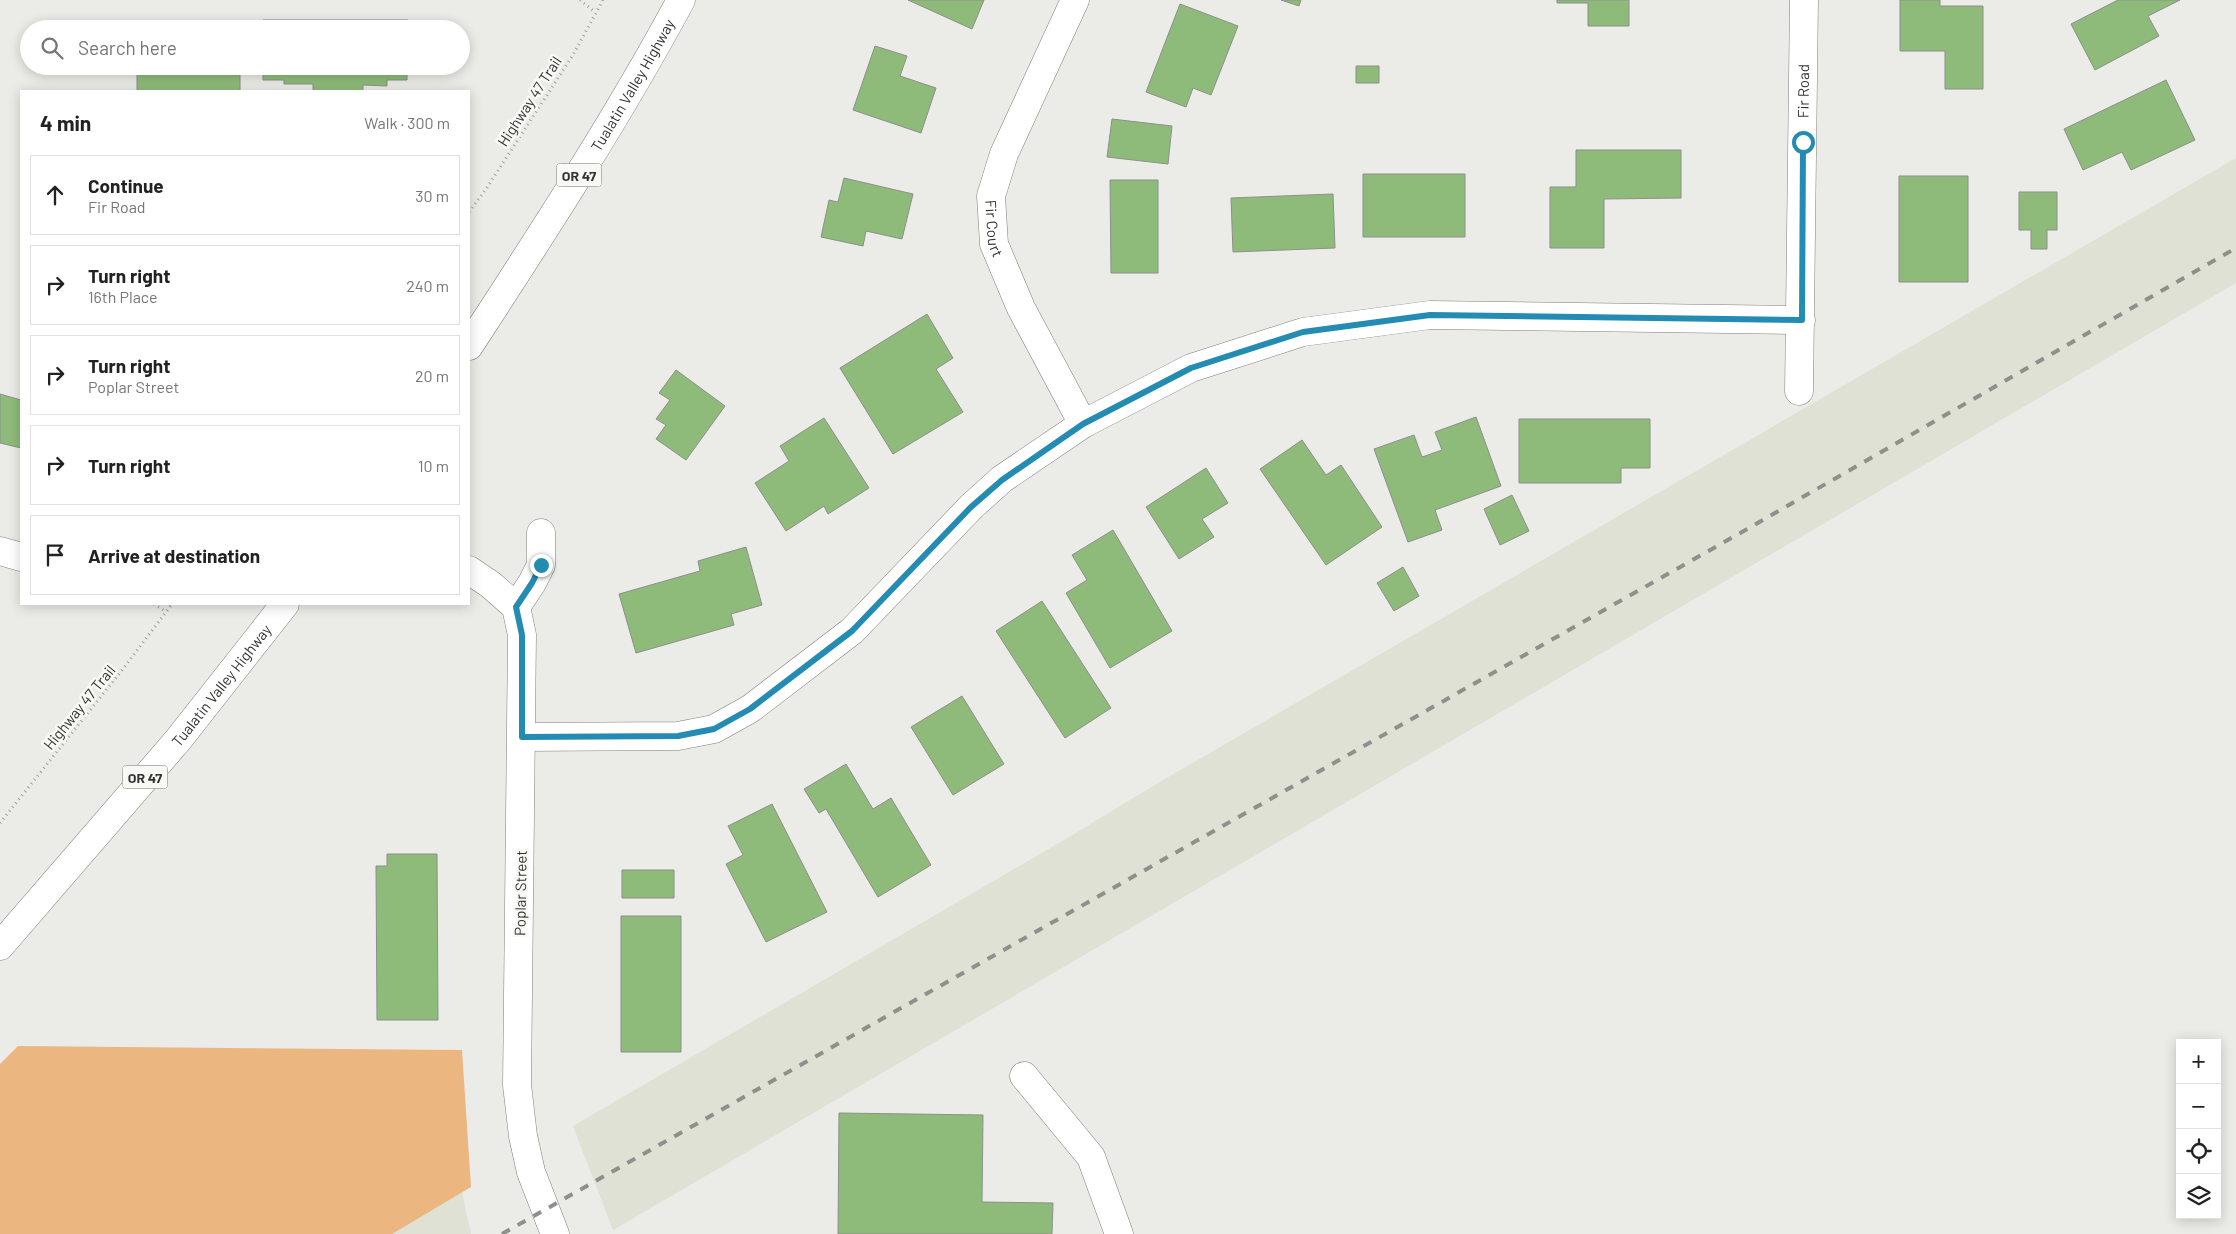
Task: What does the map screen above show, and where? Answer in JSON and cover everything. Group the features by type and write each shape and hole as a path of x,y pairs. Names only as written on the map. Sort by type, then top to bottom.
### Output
{"main road":[{"name":"Tualatin Valley Highway","path":"470,344 561,204 658,44 681,0"},
{"name":"Fir Court","path":"1075,0 1004,154 991,196 994,244 1021,308 1083,424"},
{"name":"Fir Road","path":"1799,391 1802,320 1804,0"},
{"path":"522,737 678,736 714,729 750,709 852,631 971,507 1002,480 1083,424 1191,368 1303,332 1430,315 1802,320"},
{"path":"470,571 492,585 516,607 541,565 541,533"},
{"path":"0,551 20,557"},
{"name":"Tualatin Valley Highway","path":"0,946 178,740 284,605"},
{"name":"Poplar Street","path":"516,607 522,635 517,1085 523,1136 531,1172 555,1234"},
{"path":"1024,1076 1092,1157 1119,1234"}],"path":[{"path":"580,0 596,12"},
{"name":"Highway 47 Trail","path":"470,211 567,63 603,0"},
{"path":"156,605 166,612"},
{"name":"Highway 47 Trail","path":"0,823 123,669 171,605"}],"shaded area":[{"path":"2236,158 2236,283 613,1230 573,1126 1064,840 1158,783"},
{"path":"18,1046 462,1050 471,1187 392,1234 0,1234 0,1064"},
{"path":"462,1192 471,1234 390,1234"}],"building":[{"path":"908,0 984,0 972,29"},
{"path":"1281,0 1301,0 1299,6"},
{"path":"1557,0 1629,0 1629,26 1588,26 1588,3 1557,3"},
{"path":"1900,0 1940,0 1940,6 1983,6 1983,89 1945,89 1945,51 1900,51"},
{"path":"2118,0 2180,0 2148,16 2159,36 2095,70 2071,24"},
{"path":"1180,4 1238,26 1211,95 1193,88 1186,107 1146,92"},
{"path":"875,46 907,56 900,76 936,88 921,133 853,110"},
{"path":"1356,66 1379,66 1379,83 1356,83"},
{"path":"137,75 240,75 240,90 137,90"},
{"path":"263,75 407,75 407,80 387,80 387,86 363,85 363,90 313,90 313,84 284,84 284,80 263,80"},
{"path":"2166,80 2195,140 2131,170 2122,152 2083,170 2064,129"},
{"path":"1112,119 1172,126 1168,164 1107,157"},
{"path":"1576,150 1681,150 1681,198 1604,199 1604,248 1550,248 1550,187 1576,187"},
{"path":"1363,174 1465,174 1465,237 1363,237"},
{"path":"1899,176 1968,176 1968,282 1899,282"},
{"path":"844,178 913,194 902,239 866,231 863,246 821,237 829,200 838,202"},
{"path":"1110,180 1158,180 1158,273 1111,273"},
{"path":"2019,192 2057,192 2057,230 2047,230 2047,249 2031,249 2031,230 2019,230"},
{"path":"1333,194 1335,248 1233,252 1231,198"},
{"path":"927,314 953,358 936,369 963,412 893,454 840,368"},
{"path":"676,370 725,406 686,460 656,439 666,425 656,419 670,400 659,393"},
{"path":"0,394 20,400 20,448 0,443"},
{"path":"1476,417 1501,486 1435,510 1442,530 1408,542 1374,449 1414,435 1422,457 1442,450 1435,432"},
{"path":"824,418 869,488 828,514 824,506 786,531 755,483 789,461 780,446"},
{"path":"1519,419 1650,419 1650,468 1621,468 1621,483 1519,483"},
{"path":"1302,440 1326,475 1341,465 1382,527 1326,565 1260,469"},
{"path":"1206,468 1228,503 1202,519 1214,537 1179,559 1146,507"},
{"path":"1512,495 1529,531 1500,545 1484,509"},
{"path":"1113,530 1172,631 1110,668 1066,593 1087,580 1072,555"},
{"path":"746,547 762,605 731,614 734,625 636,653 619,594 700,571 698,561"},
{"path":"1403,567 1419,596 1394,611 1377,583"},
{"path":"1042,601 1111,708 1065,738 996,631"},
{"path":"962,696 1004,764 953,795 911,727"},
{"path":"846,764 873,809 891,798 931,865 878,897 826,809 819,813 804,789"},
{"path":"772,804 827,912 766,942 726,864 743,855 728,826"},
{"path":"387,854 437,854 438,1020 377,1020 376,866 387,866"},
{"path":"622,870 674,870 674,898 622,898"},
{"path":"621,916 681,916 681,1052 621,1052"},
{"path":"839,1113 983,1115 982,1202 1053,1203 1052,1234 838,1234"}],"railway":[{"path":"502,1234 1749,528 2236,248"}],"route":[{"path":"541,565 516,607 522,635 522,737 678,736 714,729 750,709 852,631 886,598 971,507 1002,480 1083,424 1191,368 1303,332 1430,315 1802,320 1803,142"}]}
